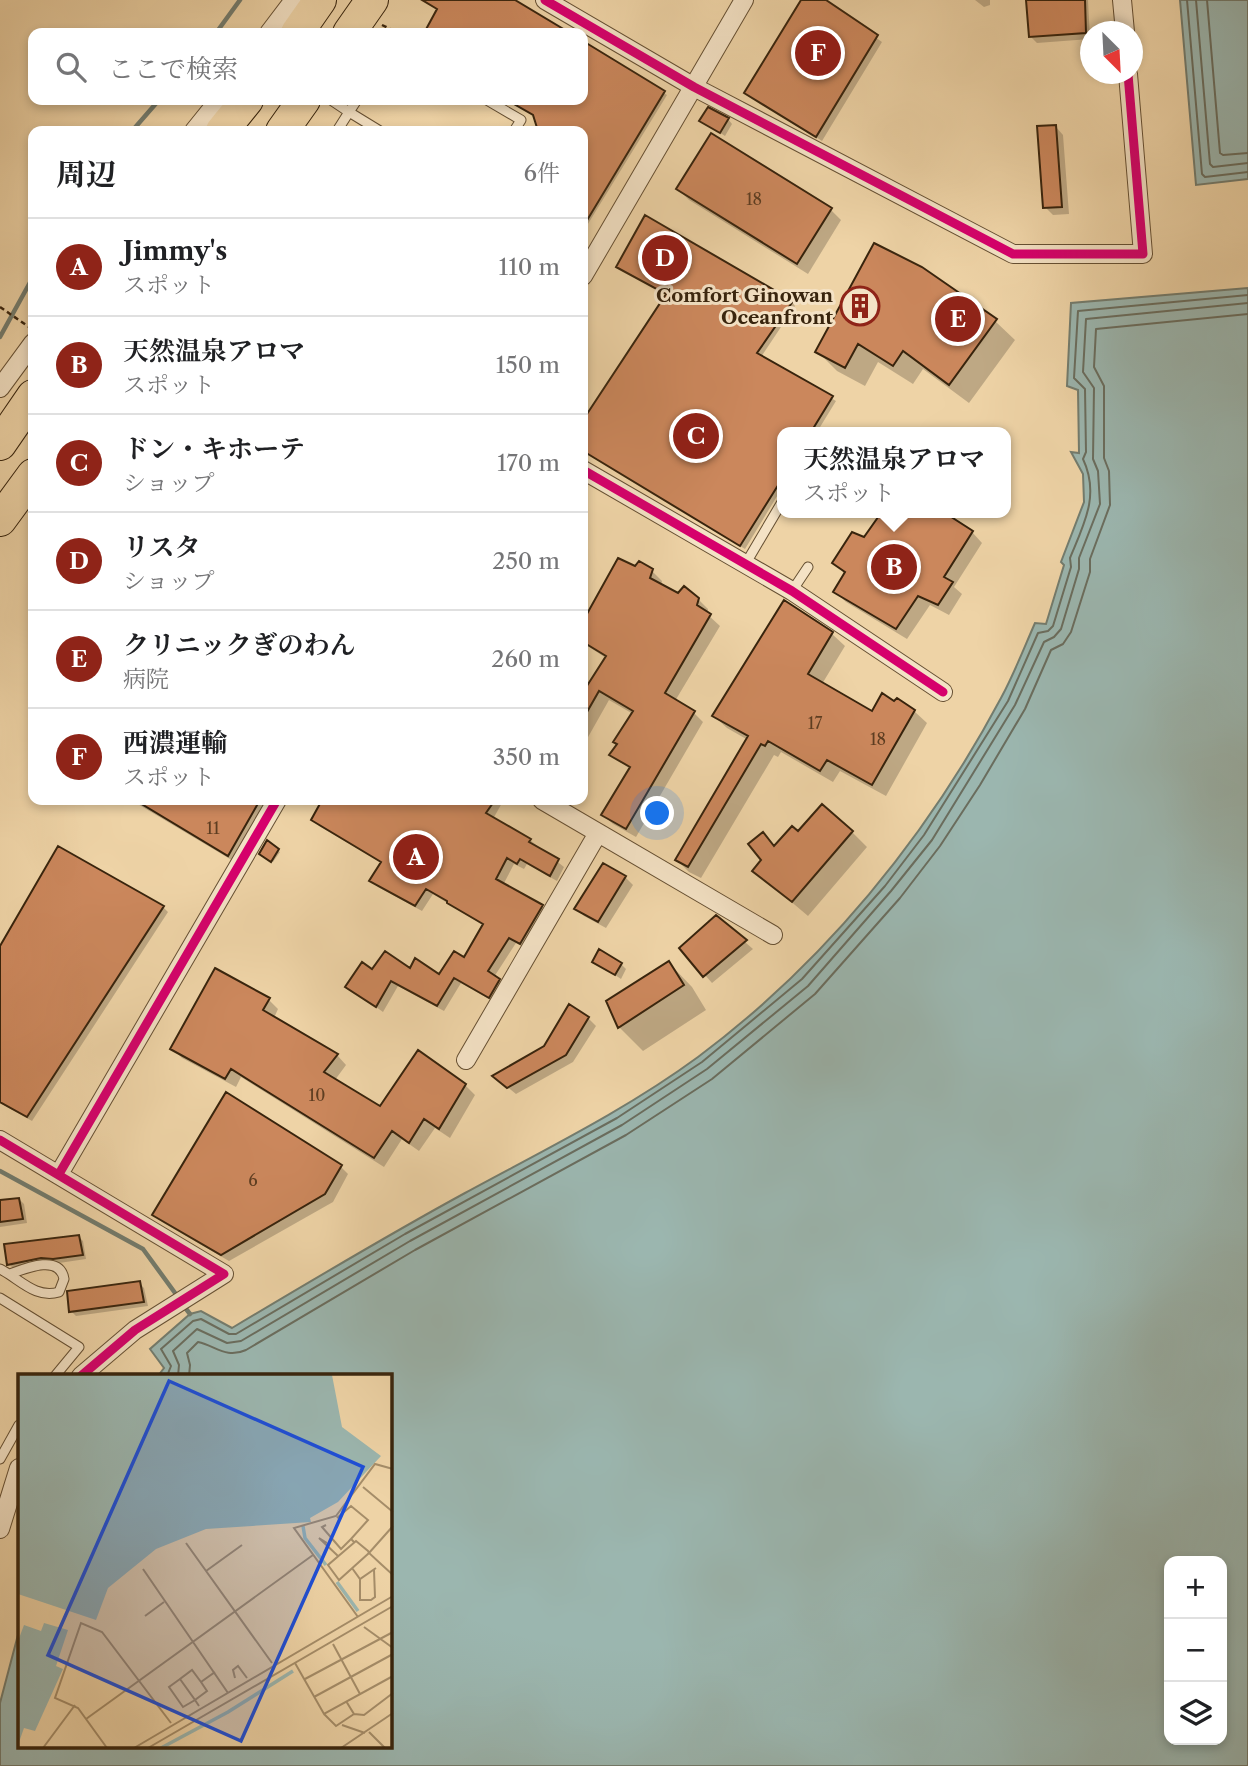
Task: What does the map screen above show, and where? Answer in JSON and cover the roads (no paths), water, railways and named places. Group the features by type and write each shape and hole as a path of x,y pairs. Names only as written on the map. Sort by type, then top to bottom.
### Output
{"highway":[{"path":"300,28 320,0"},
{"path":"355,28 376,12"},
{"path":"226,126 243,105"},
{"path":"286,126 300,105"},
{"path":"3,440 28,405"},
{"path":"0,520 28,491"}],"street":[{"path":"273,28 294,0"},
{"path":"545,0 694,87 1013,254 1143,254 1129,84"},
{"path":"588,267 744,0"},
{"path":"1122,0 1124,21"},
{"path":"198,126 215,105"},
{"path":"0,388 28,344"},
{"path":"588,473 792,591 943,692"},
{"path":"59,1174 274,805"},
{"path":"550,805 773,935"},
{"path":"466,1060 598,833"},
{"path":"0,1140 224,1274 135,1329 83,1374"},
{"path":"0,1529 18,1471"}],"lane":[{"path":"338,105 372,126"},
{"path":"340,126 354,105"},
{"path":"495,105 520,120 517,126"},
{"path":"746,563 777,510"},
{"path":"792,591 808,567"},
{"path":"0,1269 32,1290 49,1295 59,1292 64,1279 61,1268 55,1265 29,1267 10,1274"},
{"path":"0,1298 79,1347 57,1374"},
{"path":"0,1459 18,1427"}],"water":[{"path":"1180,0 1248,0 1248,179 1196,185"},
{"path":"1248,288 1248,1766 0,1766 0,1703 18,1635 18,1748 392,1748 392,1374 160,1374 164,1368 150,1349 190,1314 201,1311 232,1328 406,1226 642,1095 698,1057 744,1020 830,939 906,848 940,800 1006,689 1035,623 1046,624 1064,565 1061,562 1084,502 1083,474 1071,452 1079,453 1078,390 1067,386 1071,303"}],"waterway":[{"path":"220,28 240,0"},
{"path":"136,126 155,105"},
{"path":"0,337 28,286"},
{"path":"0,1171 143,1249 178,1297"},
{"path":"183,1305 190,1314"}],"place":[{"name":"西濃運輸","path":"818,53"},
{"name":"リスタ","path":"665,258"},
{"name":"Comfort Ginowan Oceanfront","path":"860,306"},
{"name":"クリニックぎのわん","path":"958,319"},
{"name":"ドン・キホーテ","path":"696,436"},
{"name":"天然温泉アロマ","path":"894,567"},
{"name":"Jimmy's","path":"416,857"}]}
